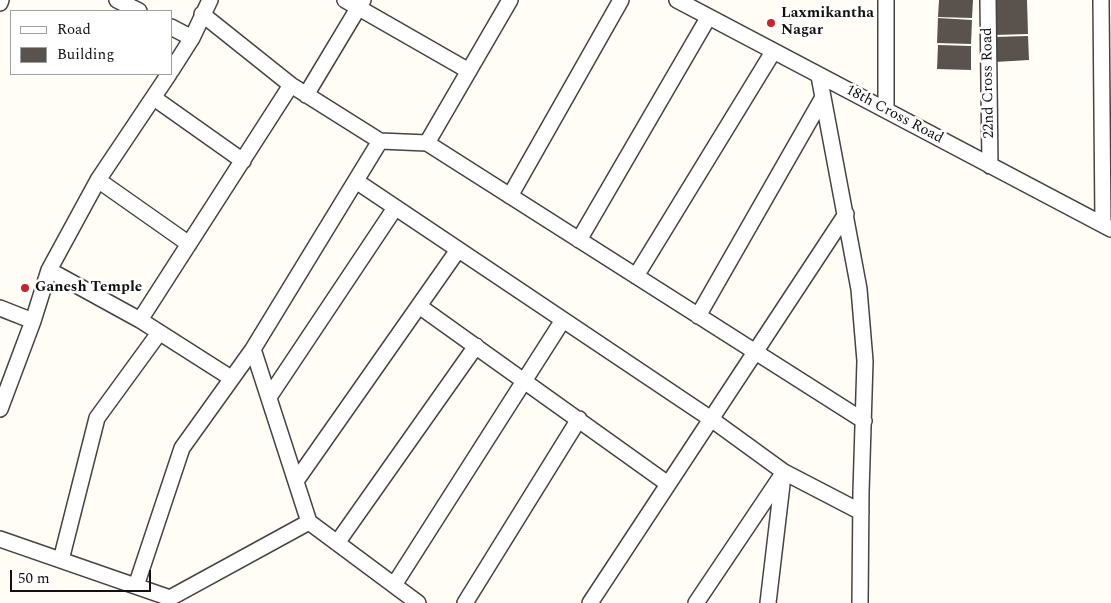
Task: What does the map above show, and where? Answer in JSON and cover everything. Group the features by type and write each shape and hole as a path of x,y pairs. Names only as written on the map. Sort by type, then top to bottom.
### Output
{"street":[{"path":"117,0 137,10"},
{"path":"172,69 192,38 210,0"},
{"path":"344,0 361,4 469,71"},
{"path":"510,196 621,0"},
{"path":"886,0 886,110"},
{"name":"22nd Cross Road","path":"988,0 990,166"},
{"path":"1101,0 1107,226"},
{"name":"18th Cross Road","path":"682,1 708,18 1107,226"},
{"path":"427,143 469,71 505,2"},
{"path":"306,95 361,4"},
{"path":"202,14 291,85 380,142 427,143 864,421"},
{"path":"579,240 708,18"},
{"path":"172,28 192,38"},
{"path":"636,276 773,52"},
{"path":"0,409 33,322 49,270 98,180 168,75"},
{"path":"819,76 859,289 865,361 860,603"},
{"path":"140,320 291,85"},
{"path":"154,98 243,161"},
{"path":"698,316 822,99"},
{"path":"136,586 182,448 253,349 380,142"},
{"path":"98,180 189,244"},
{"path":"356,182 711,419 784,472 861,512"},
{"path":"269,397 395,208"},
{"path":"590,603 846,214"},
{"path":"296,481 458,250"},
{"path":"49,270 140,320 231,378"},
{"path":"419,306 668,484"},
{"path":"0,308 33,322"},
{"path":"394,585 563,320"},
{"path":"61,560 97,418 160,333"},
{"path":"337,543 476,346"},
{"path":"253,349 309,522 418,603"},
{"path":"465,603 578,419"},
{"path":"696,603 784,472"},
{"path":"768,603 784,472"},
{"path":"0,539 173,600 309,522"}],"building":[{"path":"939,0 973,0 972,18 938,17"},
{"path":"993,0 1027,0 1028,34 994,35"},
{"path":"938,18 972,20 971,44 937,43"},
{"path":"1028,36 1029,60 995,62 994,37"},
{"path":"938,45 971,46 971,70 937,69"}],"place":[{"name":"Laxmikantha Nagar","path":"771,23"},
{"name":"Ganesh Temple","path":"25,288"}]}
